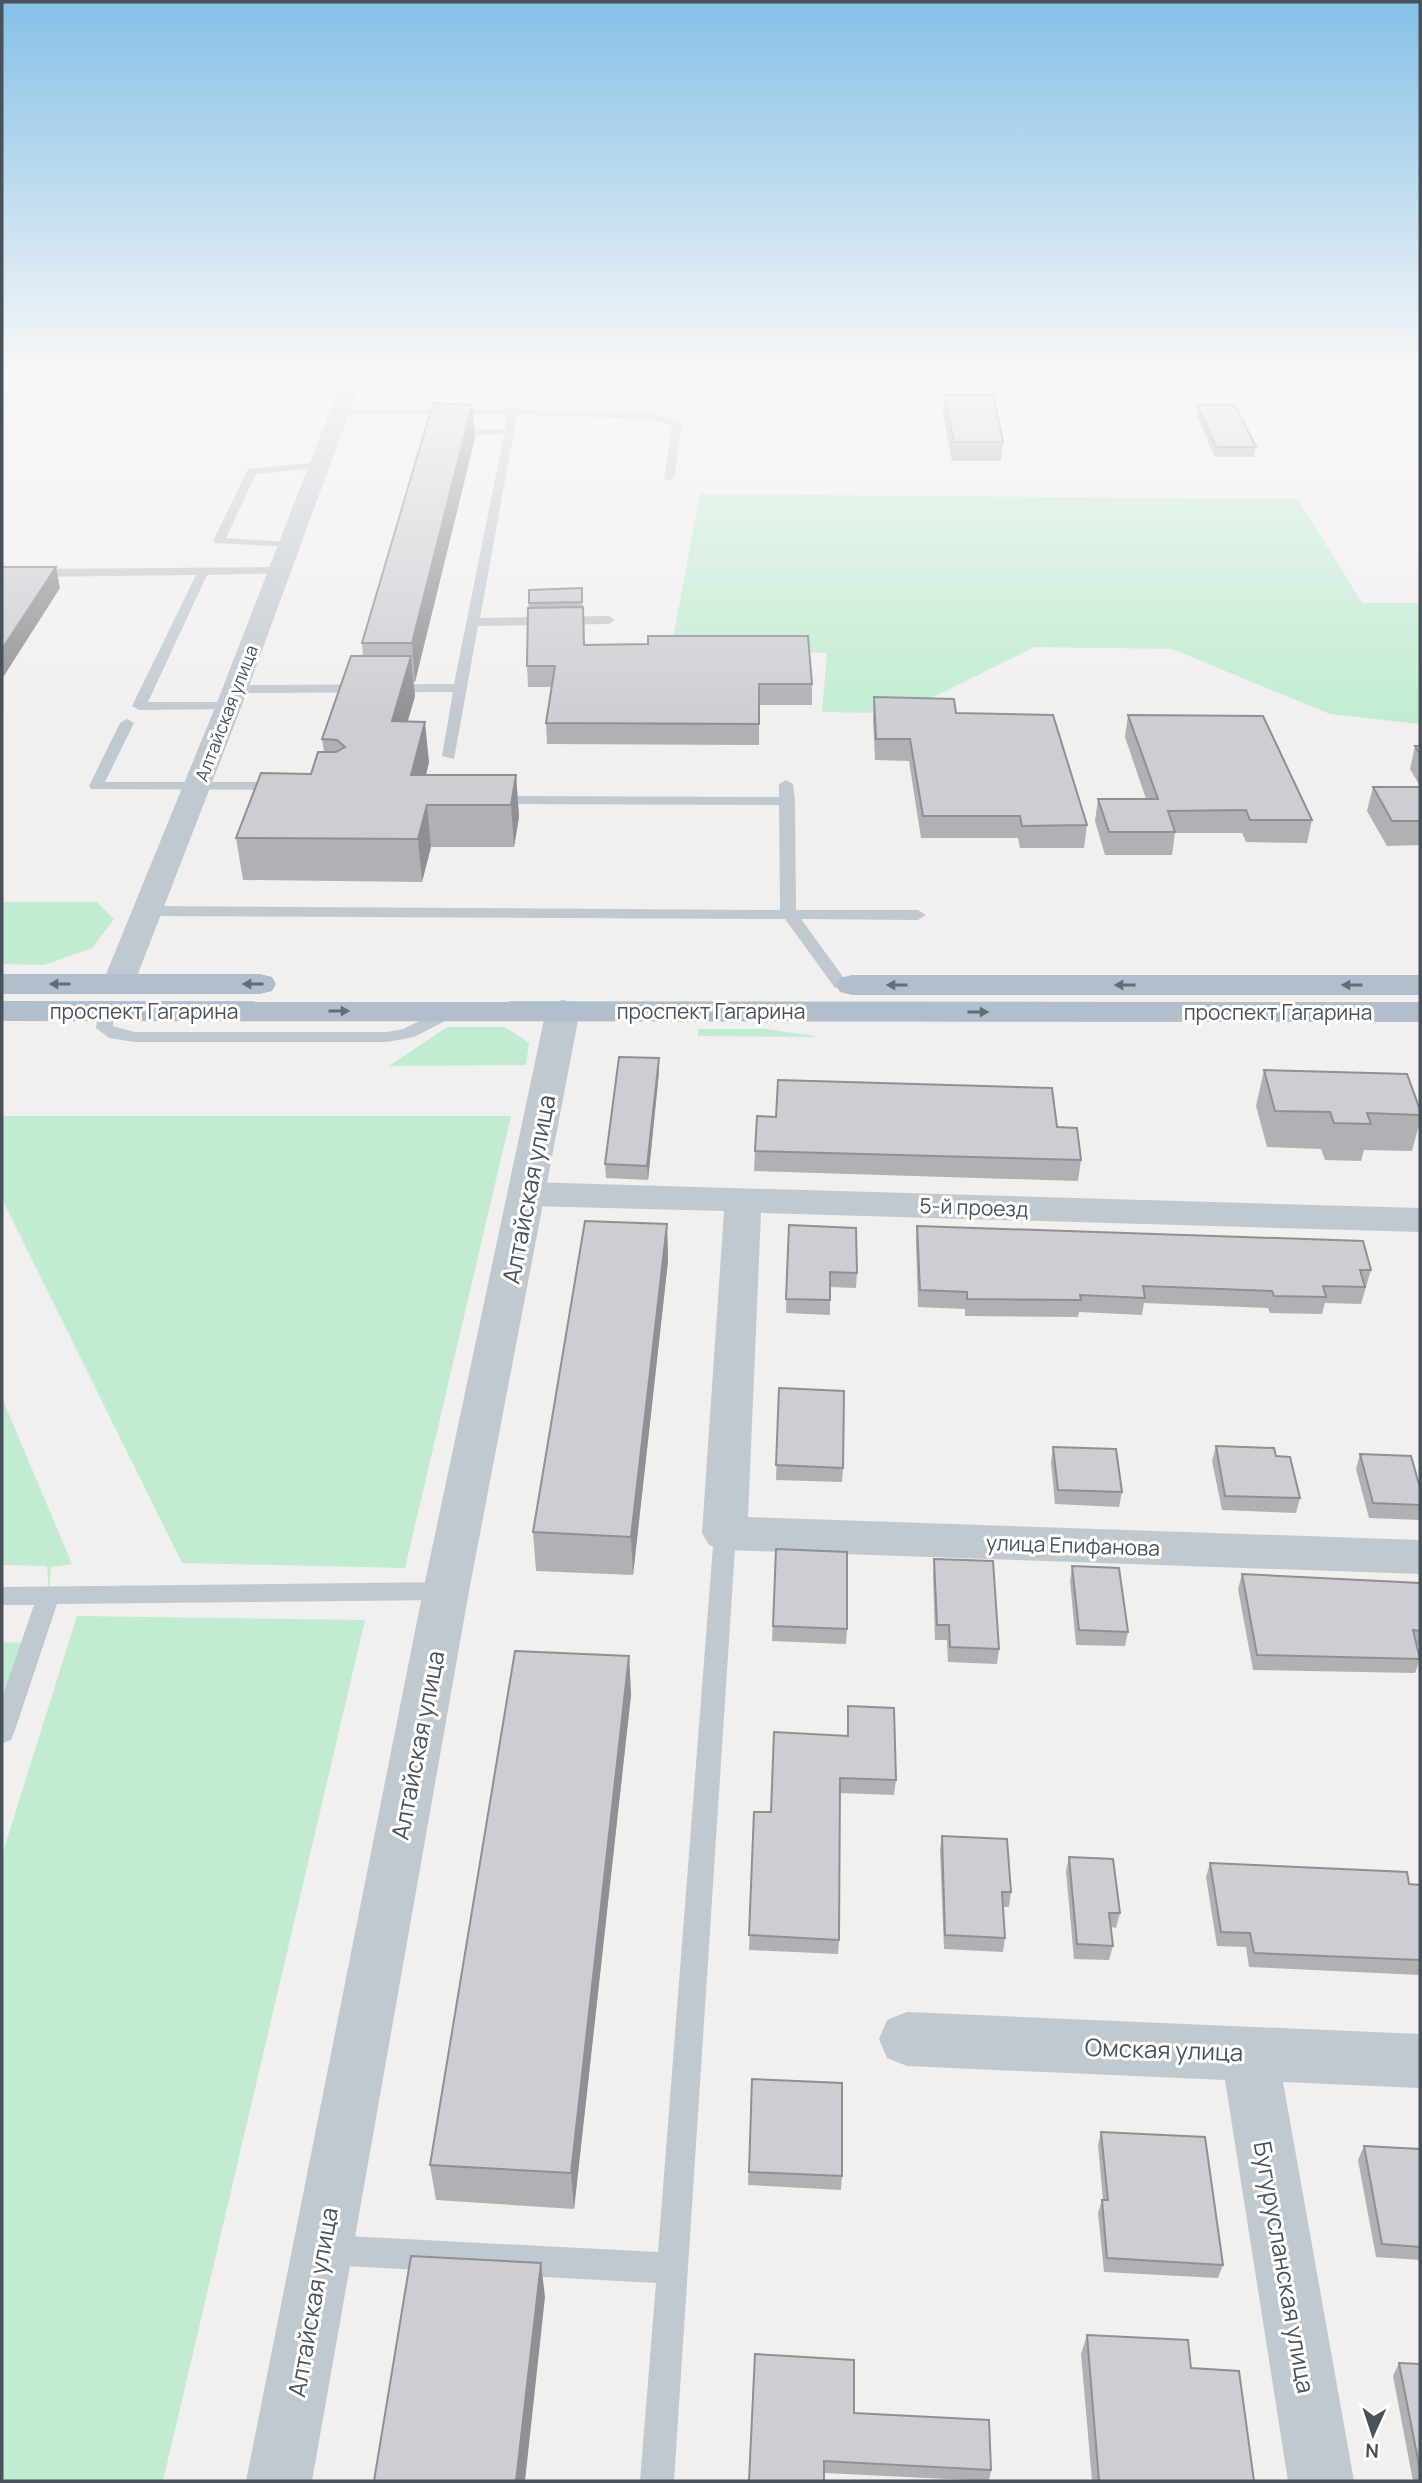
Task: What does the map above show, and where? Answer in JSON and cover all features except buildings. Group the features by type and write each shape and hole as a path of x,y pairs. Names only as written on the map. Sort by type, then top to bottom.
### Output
{"main road":[{"name":"проспект Гагарина","path":"2,984 112,998 451,1011 565,998 841,985 1420,985"},
{"name":"проспект Гагарина","path":"2,1012 112,998 565,998 1420,1012"}],"street":[{"name":"Алтайская улица","path":"112,998 198,785 281,571 310,488"},
{"name":"Алтайская улица","path":"279,2481 446,1591 528,1195 565,998"},
{"name":"5-й проезд","path":"528,1195 1420,1220"},
{"path":"725,1533 743,1201"},
{"name":"улица Епифанова","path":"725,1533 1420,1557"},
{"name":"Омская улица","path":"907,2039 1249,2052 1420,2062"},
{"name":"Бугурусланская улица","path":"1249,2052 1321,2481"}],"lane":[{"path":"244,488 219,541 290,545"},
{"path":"449,756 498,488"},
{"path":"24,573 281,571"},
{"path":"203,572 139,706 232,697 460,688"},
{"path":"472,622 610,620"},
{"path":"127,723 96,786 292,786"},
{"path":"786,784 788,912 841,985"},
{"path":"474,800 788,801"},
{"path":"149,911 788,912 918,915"},
{"path":"657,2481 725,1533"},
{"path":"2,1596 446,1591"},
{"path":"2,1733 49,1595"},
{"path":"322,2249 673,2268"}],"green space":[{"path":"700,494 1298,499 1362,603 1420,603 1420,724 1330,714 1172,649 1035,647 921,703 884,713 822,712 827,653 671,649"},
{"path":"2,902 97,902 114,919 92,948 44,965 2,964"},
{"path":"447,1027 505,1027 529,1043 526,1065 389,1066"},
{"path":"698,1029 766,1029 821,1037 698,1036"},
{"path":"2,1116 511,1116 405,1568 182,1563 2,1199"},
{"path":"2,1398 72,1564 51,1567 49,1595 47,1566 2,1565"},
{"path":"77,1616 365,1620 163,2481 2,2481 2,1855"},
{"path":"2,1642 23,1643 2,1700"}]}
